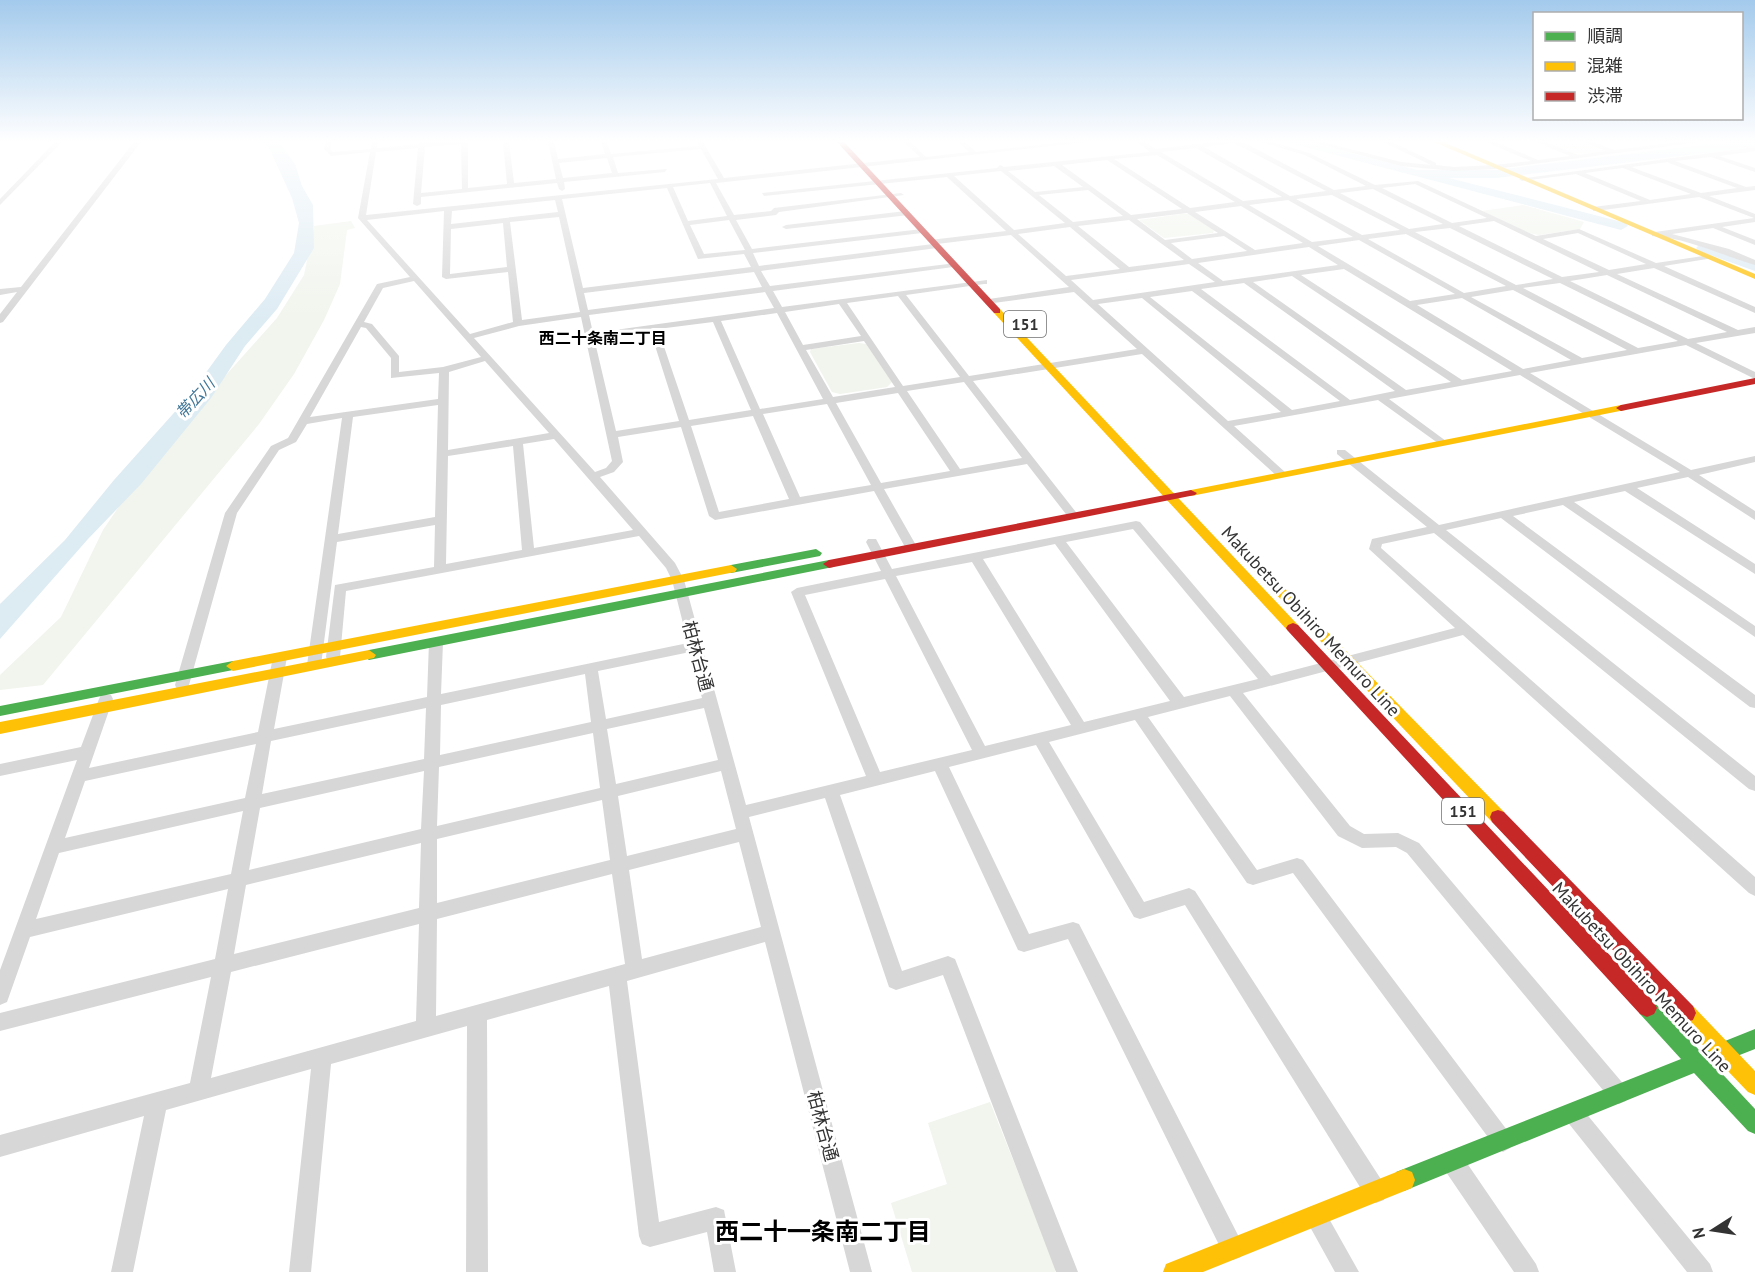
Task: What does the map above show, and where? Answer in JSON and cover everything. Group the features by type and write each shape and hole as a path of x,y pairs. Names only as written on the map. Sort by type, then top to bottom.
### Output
{"street":[{"path":"0,320 92,201"},
{"path":"365,201 362,218 520,201"},
{"path":"417,212 418,201"},
{"path":"562,201 618,462 610,470 593,476"},
{"path":"677,201 701,257 922,231"},
{"path":"723,201 766,289 908,542"},
{"path":"768,201 798,246"},
{"path":"686,223 775,212 828,201"},
{"name":"Makubetsu Obihiro Memuro Line","path":"898,201 922,231 938,243 953,265 978,283"},
{"name":"Makubetsu Obihiro Memuro Line","path":"900,201 1055,365 1167,492 1328,667 1755,1124"},
{"path":"978,201 1282,475"},
{"path":"1043,201 1127,270"},
{"path":"1108,201 1222,284"},
{"path":"1175,201 1253,252"},
{"path":"1238,201 1689,473 1755,516"},
{"path":"580,291 756,269 1012,232 1263,201"},
{"path":"1296,201 1580,361"},
{"path":"1349,201 1636,351"},
{"path":"1404,201 1753,376"},
{"path":"1458,201 1736,333"},
{"path":"1576,201 1659,234 1755,277"},
{"path":"1596,210 1656,201"},
{"path":"1715,201 1755,218"},
{"path":"448,209 446,277 512,269"},
{"path":"786,227 906,213"},
{"path":"448,227 563,214"},
{"name":"柏林台通","path":"362,218 671,566 680,587 861,1272"},
{"path":"1659,234 1755,218"},
{"path":"1063,279 1496,219"},
{"path":"506,220 518,323"},
{"path":"1714,226 1755,243"},
{"path":"1535,238 1579,231 1755,310"},
{"path":"1164,242 1225,234"},
{"path":"1659,234 1726,251 1755,263"},
{"path":"1408,304 1707,256"},
{"path":"468,337 518,323 953,265"},
{"path":"1090,303 1345,266"},
{"path":"1293,273 1460,383"},
{"path":"180,691 231,513 275,448 292,440 380,286 416,278"},
{"path":"1245,280 1404,393"},
{"path":"590,336 978,283"},
{"path":"1194,288 1348,403"},
{"path":"0,292 24,289"},
{"path":"995,301 1075,289"},
{"path":"901,294 1070,511"},
{"path":"1143,295 1289,413"},
{"path":"842,302 957,473"},
{"path":"716,319 796,502"},
{"path":"359,323 369,326 396,358 394,376 444,370 487,358"},
{"path":"653,327 715,516 1029,460"},
{"path":"1225,425 1755,330"},
{"path":"800,348 867,338"},
{"path":"612,435 1143,351"},
{"name":"Makubetsu Obihiro Memuro Line","path":"1055,365 1162,467"},
{"path":"440,569 444,370"},
{"path":"0,728 180,691 279,665 875,548 1167,492 1192,499 1282,475 1577,406 1753,376"},
{"path":"1167,492 1178,483 1341,452 1590,414 1753,376"},
{"path":"1380,397 1437,439"},
{"path":"303,421 444,401"},
{"path":"315,658 348,415"},
{"path":"443,454 557,435"},
{"path":"518,442 528,553"},
{"path":"1341,452 1439,528 1755,785"},
{"path":"1754,460 1376,542 1375,549 1754,885"},
{"path":"1178,483 1192,499"},
{"path":"1627,487 1755,570"},
{"path":"1565,501 1755,632"},
{"path":"1503,514 1755,703"},
{"path":"332,539 441,520"},
{"path":"875,779 797,592 1137,525 1268,682"},
{"path":"333,655 340,588 642,532"},
{"path":"1058,540 1180,703"},
{"path":"875,548 981,753"},
{"path":"975,557 1080,728"},
{"name":"Makubetsu Obihiro Memuro Line","path":"1248,557 1755,1085"},
{"path":"333,655 436,642 680,587"},
{"path":"740,813 1348,662 1466,630"},
{"path":"426,1027 429,834 436,642"},
{"path":"78,776 695,646"},
{"path":"0,711 185,675 279,665"},
{"path":"198,1092 279,665"},
{"path":"591,668 607,791 620,865 626,974 650,1236 716,1218 725,1272"},
{"path":"0,996 109,690"},
{"path":"1233,690 1344,831 1362,841 1398,840 1413,848 1618,1094"},
{"path":"54,847 710,701"},
{"path":"1138,714 1253,878 1297,865 1503,1141"},
{"path":"1039,738 1140,911 1189,896 1376,1191"},
{"path":"0,770 87,752"},
{"path":"939,763 1024,944 1073,930 1233,1249"},
{"path":"25,930 727,764"},
{"path":"830,790 896,981 948,965 1067,1272"},
{"path":"0,1022 746,833"},
{"path":"0,1146 426,1027 477,1016 772,932"},
{"path":"477,1016 477,1272"},
{"path":"1174,1272 1755,1039"},
{"path":"300,1272 322,1057"},
{"path":"122,1272 157,1103"},
{"path":"1573,1113 1702,1272"},
{"path":"1452,1161 1528,1272"},
{"path":"1315,1216 1348,1272"}],"shaded area":[{"path":"1523,205 1584,222 1580,229 1539,235 1529,233 1482,211"},
{"path":"1190,214 1214,230 1213,233 1164,238 1139,220"},
{"path":"351,221 355,228 347,230 340,284 324,320 294,374 259,424 43,685 0,690 0,675 61,617 103,530 135,483 193,412 277,318 304,275 314,226"},
{"path":"866,344 892,382 887,387 840,394 832,392 810,352 811,349"},
{"path":"990,1102 1056,1268 1055,1272 912,1272 891,1203 947,1184 928,1123"}],"water":[{"name":"帯広川","path":"293,201 311,201 313,205 314,248 277,309 245,346 211,398 141,484 88,539 0,639 0,604 65,540 114,480 189,396 226,345 265,299 294,253 299,223"}],"waterway":[{"path":"1524,201 1621,226"},
{"path":"1704,248 1755,266"}],"traffic: fast":[{"path":"731,569 816,553"},
{"path":"369,655 829,564"},
{"path":"0,711 233,666"},
{"path":"1647,1008 1755,1124"},
{"path":"1404,1180 1755,1039"}],"traffic: slow":[{"path":"1577,201 1755,277"},
{"path":"997,311 1293,628"},
{"path":"1191,493 1621,408"},
{"path":"1257,567 1498,817"},
{"path":"233,666 731,569"},
{"path":"0,728 369,655"},
{"path":"1686,1013 1755,1085"},
{"path":"1174,1272 1404,1180"}],"traffic: jam":[{"path":"895,201 997,311"},
{"path":"1621,408 1755,381"},
{"path":"829,564 1191,493"},
{"path":"1293,628 1647,1008"},
{"path":"1498,817 1686,1013"}],"district":[{"name":"西二十条南二丁目","path":"603,338"},
{"name":"西二十一条南二丁目","path":"823,1231"}]}
